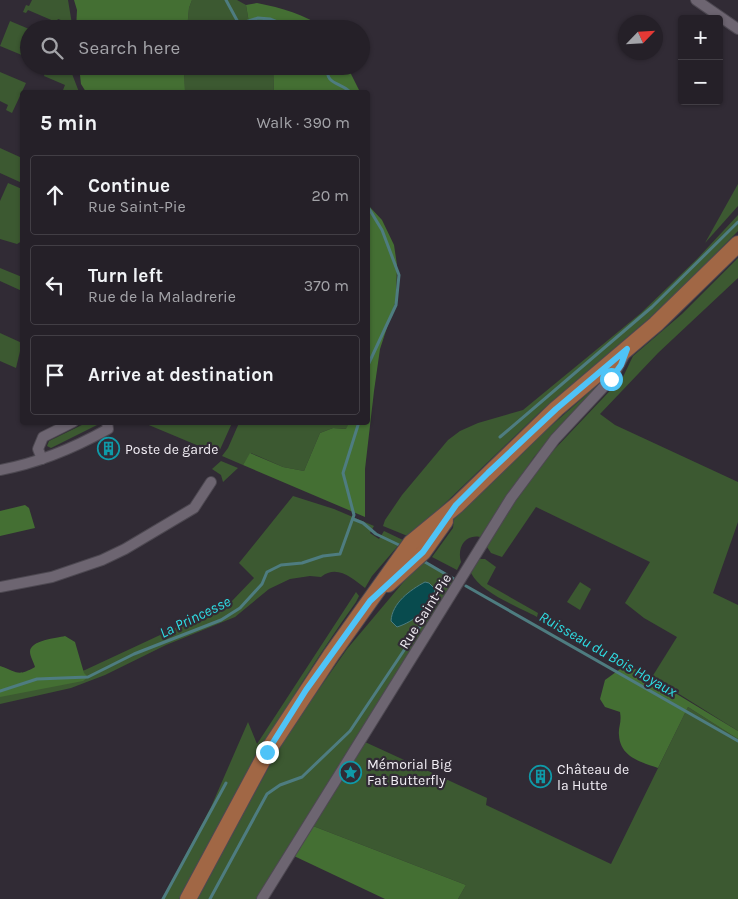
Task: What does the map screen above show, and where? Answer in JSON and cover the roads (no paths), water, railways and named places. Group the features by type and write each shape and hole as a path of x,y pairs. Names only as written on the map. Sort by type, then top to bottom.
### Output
{"main road":[{"path":"188,899 267,752 311,683 392,567 411,543 456,505 524,438 689,294 738,244"}],"street":[{"path":"696,0 738,29"},
{"name":"Rue Saint-Pie","path":"262,899 478,550 530,471 556,439 611,379 621,365 627,349"},
{"path":"42,459 38,449 43,437 67,425"},
{"path":"0,470 42,459 108,429 107,425"},
{"path":"0,587 52,577 102,560 125,549 194,508 211,482"}],"waterway":[{"name":"La Princesse","path":"226,0 237,20"},
{"name":"La Princesse","path":"252,20 258,18 272,20"},
{"name":"La Princesse","path":"328,75 331,80 347,90"},
{"name":"La Princesse","path":"370,210 382,230 399,275 396,305 370,361"},
{"path":"500,437 652,307 738,222"},
{"name":"La Princesse","path":"0,691 37,679 88,677 134,654 221,620 240,608 262,584 267,572 281,565 302,563 323,556 340,554 354,515 343,473 358,425"},
{"path":"353,519 363,523 376,534 399,545"},
{"name":"Ruisseau du Bois Hoyaux","path":"425,562 454,579"},
{"name":"Ruisseau du Bois Hoyaux","path":"466,586 738,741"},
{"path":"210,899 267,794 280,785 302,777 350,731 431,610"},
{"path":"163,899 226,783"}],"place":[{"name":"Poste de garde","path":"109,449"},
{"name":"Mémorial Big Fat Butterfly","path":"351,772"},
{"name":"Château de la Hutte","path":"541,777"}]}
